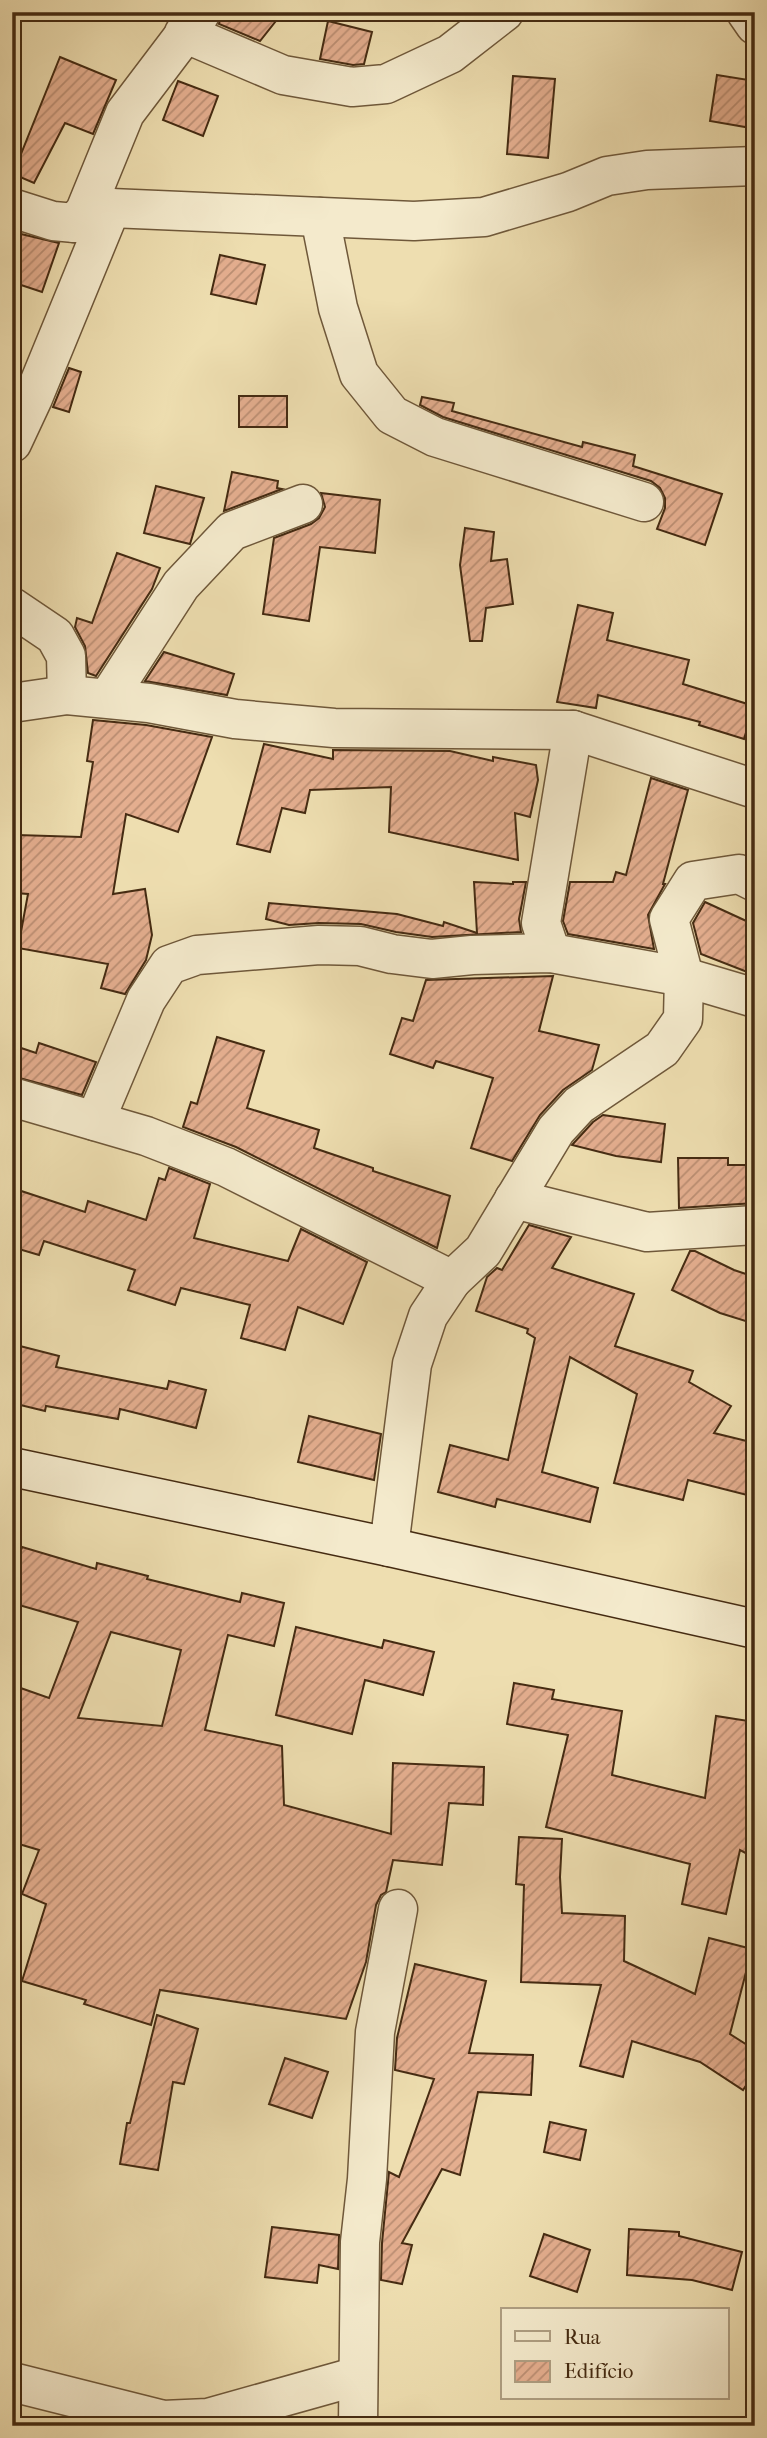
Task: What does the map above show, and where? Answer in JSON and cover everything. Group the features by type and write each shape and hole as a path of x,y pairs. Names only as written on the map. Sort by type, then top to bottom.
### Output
{"street":[{"path":"75,223 85,211 125,113 193,23 283,75 352,87 386,84 450,54 504,12"},
{"path":"746,12 755,25"},
{"path":"12,208 53,221 75,223 111,208 414,221 484,217 568,192 607,177 674,168 755,166"},
{"path":"12,443 111,208"},
{"path":"320,217 338,308 359,374 392,415 435,437 644,502"},
{"path":"108,698 181,585 232,531 303,504"},
{"path":"12,607 55,636 66,656 66,695"},
{"path":"12,703 66,695 108,698 235,719 334,728 573,730 755,789"},
{"path":"551,953 541,923 573,730"},
{"path":"389,1548 412,1364 428,1316 452,1280 483,1251 556,1130 579,1105 662,1049 682,1019 684,977 669,919 693,881 739,874 755,882"},
{"path":"95,1121 146,1000 169,965 197,955 319,945 360,946 392,954 432,959 551,953 684,977 754,996"},
{"path":"12,1097 146,1136 226,1167 452,1280"},
{"path":"514,1199 647,1232 755,1225"},
{"path":"12,1467 755,1629"},
{"path":"358,2426 360,2242 367,2179 375,2032 398,1909"},
{"path":"12,2382 163,2420 208,2418 358,2376"}],"building":[{"path":"221,12 283,12 260,41 219,24"},
{"path":"328,21 372,32 364,64 353,65 320,59"},
{"path":"60,57 116,80 93,134 65,123 34,183 13,174"},
{"path":"717,75 755,81 751,128 710,121"},
{"path":"513,76 555,79 548,158 507,154"},
{"path":"178,81 218,96 203,136 163,120"},
{"path":"21,234 59,243 42,292 12,282 12,257"},
{"path":"220,255 265,265 256,304 211,294"},
{"path":"69,368 81,372 69,412 53,407"},
{"path":"239,396 287,396 287,427 239,427"},
{"path":"422,397 454,403 452,411 582,447 583,442 635,455 633,466 722,494 705,545 657,529 665,508 665,498 660,488 651,481 443,417 420,405"},
{"path":"232,472 278,481 277,488 282,489 224,511"},
{"path":"156,486 204,498 190,544 144,533"},
{"path":"321,493 380,500 375,553 320,547 309,621 263,614 274,538 311,524 319,518 325,507"},
{"path":"465,528 494,532 491,561 507,559 513,604 486,608 482,641 470,641 460,565"},
{"path":"117,553 160,568 152,589 96,676 88,673 85,646 75,627 77,618 92,623"},
{"path":"578,605 613,613 607,640 689,660 683,684 754,706 744,739 699,725 700,722 598,695 596,708 557,702"},
{"path":"164,652 234,674 227,695 145,681"},
{"path":"93,720 146,725 212,737 178,832 126,814 113,894 145,889 152,935 146,960 125,994 101,988 108,964 18,948 28,894 16,893 18,835 81,837 93,762 87,761"},
{"path":"264,744 333,759 333,750 450,751 493,761 493,757 536,765 538,780 530,817 515,813 518,860 389,832 391,787 310,790 305,813 282,808 270,852 237,844"},
{"path":"651,778 688,790 665,884 648,915 654,949 568,934 563,921 570,882 613,882 616,872 626,875"},
{"path":"474,882 526,882 519,919 521,932 432,937 361,924 289,925 266,919 269,903 397,914 443,926 444,922 477,933"},
{"path":"705,902 755,925 755,975 701,954 693,923"},
{"path":"553,976 539,1031 599,1045 592,1070 563,1090 540,1115 512,1161 471,1148 493,1078 436,1061 433,1068 390,1054 402,1018 413,1021 426,980"},
{"path":"217,1037 264,1051 247,1108 319,1130 314,1148 450,1196 437,1248 236,1147 183,1127 191,1102 197,1104"},
{"path":"39,1043 96,1062 82,1095 12,1076 12,1045 36,1053"},
{"path":"603,1115 665,1124 661,1162 616,1156 572,1145"},
{"path":"678,1158 728,1158 728,1165 755,1165 755,1203 679,1208"},
{"path":"169,1168 210,1184 194,1238 288,1261 301,1229 367,1262 343,1324 298,1307 285,1350 241,1338 250,1305 181,1288 175,1305 128,1290 135,1270 44,1241 39,1255 12,1247 12,1188 85,1212 88,1201 146,1220 159,1178 165,1180"},
{"path":"529,1225 571,1237 552,1268 634,1294 615,1346 693,1371 689,1382 731,1406 714,1433 755,1443 755,1497 688,1480 683,1500 614,1483 637,1394 570,1357 542,1472 598,1488 590,1522 497,1499 495,1507 438,1492 450,1445 508,1460 535,1338 527,1333 528,1329 476,1311 487,1277 497,1268 502,1270"},
{"path":"690,1251 755,1277 755,1324 720,1313 672,1290"},
{"path":"12,1344 59,1356 56,1367 167,1389 169,1381 206,1390 196,1428 120,1409 118,1419 46,1406 45,1411 12,1403"},
{"path":"309,1416 381,1434 374,1480 298,1462"},
{"path":"22,1547 96,1569 97,1563 148,1576 147,1579 240,1602 242,1593 284,1603 274,1646 228,1635 205,1730 282,1746 284,1805 391,1834 393,1763 484,1767 483,1805 449,1803 442,1865 393,1860 386,1892 381,1895 376,1905 366,1962 346,2019 160,1990 151,2025 84,2004 86,2000 22,1981 46,1904 22,1894 39,1850 12,1842 12,1685 49,1698 78,1622 12,1603 12,1578","holes":["111,1632 181,1650 162,1726 78,1718"]},
{"path":"296,1627 382,1648 384,1640 434,1652 423,1695 365,1680 352,1734 276,1715"},
{"path":"514,1683 554,1690 552,1699 622,1711 612,1775 705,1798 716,1716 755,1722 755,1858 740,1850 726,1914 682,1904 690,1864 546,1827 568,1735 507,1724"},
{"path":"519,1837 562,1839 562,1913 625,1916 624,1961 695,1994 709,1938 752,1949 730,2034 755,2050 755,2072 743,2090 700,2062 632,2041 623,2077 580,2066 601,1985 521,1982 524,1885 516,1884"},
{"path":"415,1964 486,1981 469,2053 533,2055 531,2095 478,2092 460,2175 442,2169 402,2243 412,2245 402,2284 381,2280 389,2172 399,2177 434,2079 395,2070 397,2038"},
{"path":"157,2015 198,2029 184,2084 173,2082 158,2170 120,2164 127,2123 130,2123"},
{"path":"285,2058 328,2072 312,2118 269,2104"},
{"path":"550,2122 586,2130 580,2160 544,2152"},
{"path":"272,2227 339,2235 338,2269 319,2265 317,2283 265,2277"},
{"path":"629,2229 679,2232 679,2236 742,2252 732,2290 692,2280 627,2275"},
{"path":"544,2234 590,2250 577,2292 530,2276"}]}
